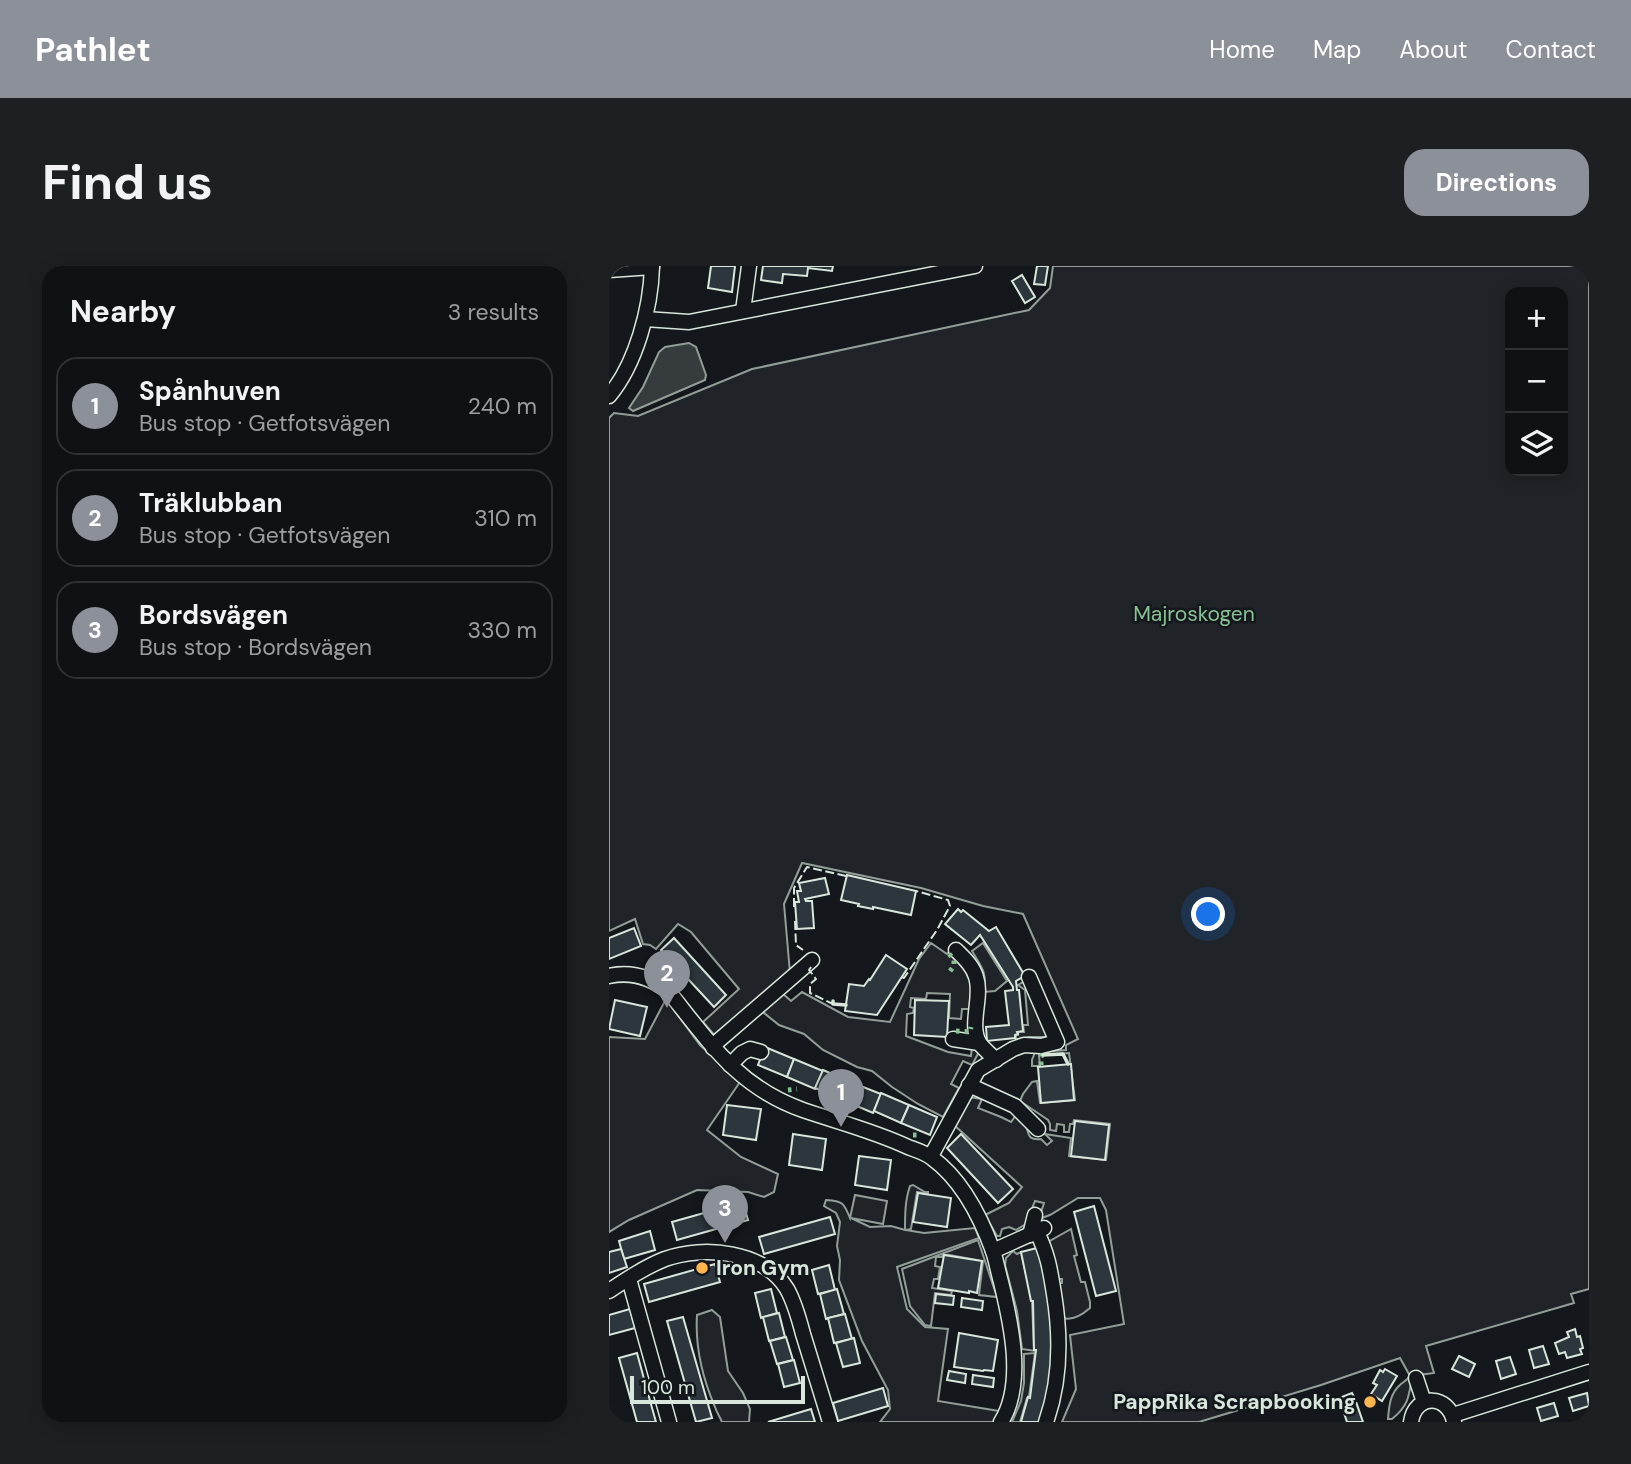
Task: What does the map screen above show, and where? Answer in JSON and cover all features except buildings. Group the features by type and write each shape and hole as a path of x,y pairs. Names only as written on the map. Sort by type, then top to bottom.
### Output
{"street":[{"path":"609,271 652,266 645,319 634,352 609,396"},
{"path":"743,311 749,266"},
{"path":"645,319 688,322 975,266"},
{"path":"956,950 971,966 977,978 975,1018 979,1043 996,1060"},
{"path":"712,1048 812,960"},
{"path":"609,976 643,976 660,985 669,992 712,1048 767,1094 931,1156 946,1170 964,1192 993,1251 1010,1320 1013,1351 1012,1395 1001,1422"},
{"path":"931,1156 978,1070 1024,1045 1057,1042 1029,977"},
{"path":"953,1039 979,1043"},
{"path":"730,1065 750,1048 761,1052"},
{"path":"969,1085 1015,1106 1038,1129"},
{"path":"1035,1215 1038,1231 1048,1254 1060,1350 1053,1404 1046,1422"},
{"path":"993,1251 1038,1231"},
{"path":"609,1291 648,1267 685,1254 733,1255 763,1265 780,1280 793,1300 830,1422"},
{"path":"629,1279 669,1422"},
{"path":"1411,1422 1414,1411 1425,1402 1438,1401 1450,1409 1453,1418 1589,1372"},
{"path":"1416,1378 1425,1402"}],"green space":[{"name":"Majroskogen","path":"1053,266 1589,266 1589,1289 1571,1294 1574,1303 1426,1346 1434,1373 1412,1376 1407,1400 1392,1419 1388,1419 1392,1396 1410,1376 1400,1358 1199,1422 1062,1422 1076,1389 1070,1335 1124,1324 1106,1210 1100,1198 1078,1198 1039,1219 1044,1203 1035,1201 1026,1224 1016,1230 1009,1227 1002,1229 1000,1236 997,1236 985,1215 1009,1203 1022,1187 953,1124 968,1097 982,1099 978,1108 1011,1122 1016,1115 1024,1122 1032,1138 1041,1139 1047,1145 1052,1141 1045,1134 1071,1138 1069,1156 1106,1160 1110,1124 1074,1120 1073,1124 1070,1124 1069,1132 1064,1132 1064,1125 1057,1124 1056,1131 1050,1130 1048,1120 1020,1101 1032,1082 1037,1081 1040,1103 1075,1100 1069,1053 1039,1055 1040,1066 1032,1066 1032,1060 1035,1052 1066,1050 1066,1045 1078,1039 1023,914 983,906 921,888 802,863 784,904 790,973 716,1037 703,1022 739,989 691,932 678,924 656,949 643,944 635,919 609,931 609,418 614,413 638,416 752,369 1029,310 1050,288"},
{"path":"931,943 947,954 950,951 972,980 972,1009 962,1009 961,1019 949,1018 950,994 927,993 926,999 911,998 910,1007 914,1008 913,1013 907,1014 906,1036 948,1052 971,1056 972,1047 979,1052 972,1065 963,1061 951,1084 959,1088 943,1117 918,1104 872,1071 857,1067 823,1050 804,1034 779,1025 759,1009 782,993 791,1001 802,992 848,1017 890,1022 919,959"},
{"path":"983,943 1007,981 995,991 984,992 984,975 972,951"},
{"path":"1025,981 1047,1033 1046,1037 1016,1040 1018,1032 1024,1032 1023,1025 1028,1025 1025,990 1018,985"},
{"path":"666,999 700,1045 740,1082 707,1130 741,1157 778,1174 774,1192 764,1197 748,1192 697,1190 629,1220 609,1232 609,1037 645,1039"},
{"path":"913,1185 928,1194 917,1192 911,1229 906,1230 924,1233 975,1228 979,1238 897,1267 907,1309 925,1327 948,1329 938,1401 999,1411 993,1422 880,1422 890,1409 888,1390 862,1341 839,1280 840,1260 837,1246 840,1222 836,1213 824,1206 826,1200 839,1202 850,1218 855,1195 887,1201 883,1224 851,1218 870,1227 891,1226 905,1230 907,1197 910,1186"},
{"path":"1071,1229 1077,1255 1074,1256 1081,1282 1085,1282 1090,1308 1077,1317 1067,1319 1063,1318 1056,1284 1062,1283 1062,1279 1056,1279 1048,1242"},
{"path":"978,1240 997,1297 979,1295 983,1261 943,1254 942,1257 936,1257 935,1266 940,1267 938,1279 934,1279 932,1288 952,1291 951,1295 935,1293 931,1326 925,1325 910,1306 902,1269"},
{"path":"1013,1251 1017,1254 1021,1252 1032,1301 1036,1351 1022,1349 1017,1311 1005,1265 1006,1258"},
{"path":"712,1310 720,1317 728,1371 750,1409 749,1422 722,1422 707,1385 699,1350 697,1315"},
{"path":"1035,1353 1029,1397 1020,1422 1012,1422 1021,1401 1024,1354"}],"shaded area":[{"path":"689,343 696,347 706,375 705,380 633,411 629,408 643,387 659,352 665,347"}],"hedge":[{"path":"949,954 954,959 954,966 950,971"},
{"path":"956,1031 970,1032 971,1027"},
{"path":"1041,1065 1043,1055"},
{"path":"788,1090 797,1089"},
{"path":"913,1135 920,1133"}],"fence":[{"path":"794,907 794,888 807,867 846,876"},
{"path":"902,977 904,978 937,930 950,906 948,900 916,891"},
{"path":"795,921 796,945 803,950"},
{"path":"811,967 809,970 816,979 810,984 810,993 833,1004"}],"wall":[{"path":"833,1001 833,1004 846,1005"},
{"path":"1043,1055 1063,1054 1068,1064"}],"place":[{"name":"Träklubban","path":"667,1008"},
{"name":"Spånhuven","path":"841,1127"},
{"name":"Bordsvägen","path":"725,1243"},
{"name":"Iron Gym","path":"702,1268"},
{"name":"PappRika Scrapbooking","path":"1370,1402"}]}
